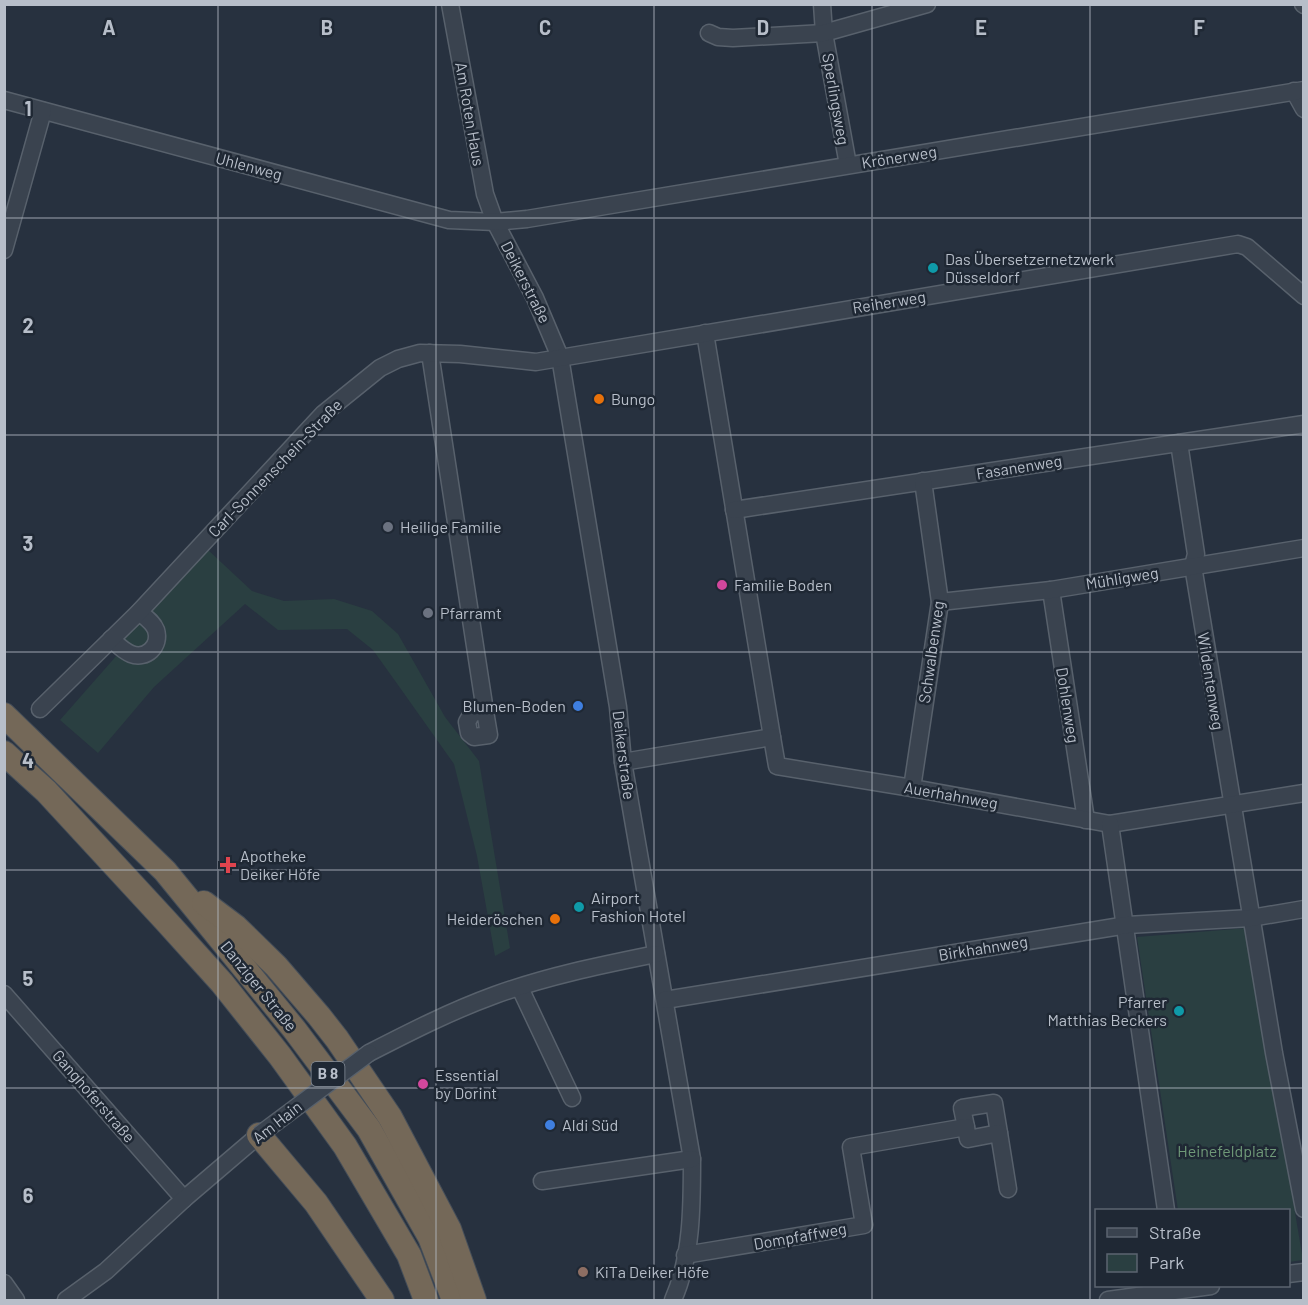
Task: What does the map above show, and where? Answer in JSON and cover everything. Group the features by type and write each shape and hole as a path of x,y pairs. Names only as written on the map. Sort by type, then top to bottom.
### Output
{"highway":[{"name":"Danziger Straße","path":"4,715 165,871 294,1029 369,1129 430,1237 454,1300"},
{"name":"Danziger Straße","path":"4,753 46,791 166,921 222,983 280,1056 345,1146 409,1255 426,1300"},
{"path":"165,871 236,927 276,966 337,1039 390,1116 443,1219 474,1300"},
{"path":"259,1135 316,1203 382,1300"}],"street":[{"name":"Am Roten Haus","path":"450,4 484,194 495,222"},
{"name":"Sperlingsweg","path":"822,4 824,33 848,165"},
{"path":"824,33 927,4"},
{"name":"Sperlingsweg","path":"709,33 718,37 733,38 824,33"},
{"name":"Krönerweg","path":"495,222 1299,90"},
{"path":"1299,90 1304,109"},
{"name":"Uhlenweg","path":"4,100 449,220 495,222"},
{"path":"4,250 42,111"},
{"name":"Deikerstraße","path":"495,222 535,298 560,357 618,707 623,762 692,1159 692,1211 685,1255 673,1300"},
{"name":"Reiherweg","path":"560,357 1238,244 1247,247 1304,296"},
{"path":"623,762 772,737 705,333"},
{"path":"430,353 485,711"},
{"name":"Carl-Sonnenschein-Straße","path":"40,709 139,612 323,414 388,363 409,355 430,353 536,362 560,357"},
{"name":"Fasanenweg","path":"734,510 1304,424"},
{"name":"Wildentenweg","path":"1179,443 1196,554 1193,566 1251,918"},
{"name":"Schwalbenweg","path":"912,788 940,602 923,481"},
{"name":"Mühligweg","path":"940,602 1051,590 1304,548"},
{"name":"Dohlenweg","path":"1051,590 1086,819"},
{"path":"111,639 133,655 140,656 154,649 157,635 155,629 152,623 139,612"},
{"name":"Auerhahnweg","path":"772,737 777,766 1110,824 1304,793"},
{"path":"1110,824 1167,1209"},
{"name":"Birkhahnweg","path":"664,1000 1126,925 1251,918 1304,909"},
{"path":"1251,918 1304,1209"},
{"name":"Am Hain","path":"66,1300 106,1271 184,1199 259,1135 369,1053 446,1014 520,988 575,971 656,954"},
{"path":"520,988 572,1098"},
{"name":"Ganghoferstraße","path":"4,994 184,1199"},
{"path":"999,1133 968,1139 962,1108 994,1103 999,1133 1008,1189"},
{"name":"Dompfaffweg","path":"685,1255 864,1225 851,1147 966,1127"},
{"path":"542,1181 692,1159"},
{"path":"4,1283 16,1300"},
{"path":"1108,1300 1206,1287"}],"green space":[{"path":"207,549 252,591 284,601 334,599 372,611 398,634 445,717 479,761 510,948 495,956 477,856 454,764 373,650 347,629 278,630 245,604 154,687 98,753 60,720 118,654 114,649"},
{"name":"Heinefeldplatz","path":"1247,928 1303,1260 1290,1262 1290,1209 1178,1209 1137,937"}],"place":[{"name":"Das Übersetzernetzwerk Düsseldorf","path":"933,268"},
{"name":"Bungo","path":"599,399"},
{"name":"Heilige Familie","path":"388,527"},
{"name":"Familie Boden","path":"722,585"},
{"name":"Pfarramt","path":"428,613"},
{"name":"Blumen-Boden","path":"578,706"},
{"name":"Apotheke Deiker Höfe","path":"228,865"},
{"name":"Airport Fashion Hotel","path":"579,907"},
{"name":"Heideröschen","path":"555,919"},
{"name":"Pfarrer Matthias Beckers","path":"1179,1011"},
{"name":"Essential by Dorint","path":"423,1084"},
{"name":"Aldi Süd","path":"550,1125"},
{"name":"KiTa Deiker Höfe","path":"583,1272"}]}
